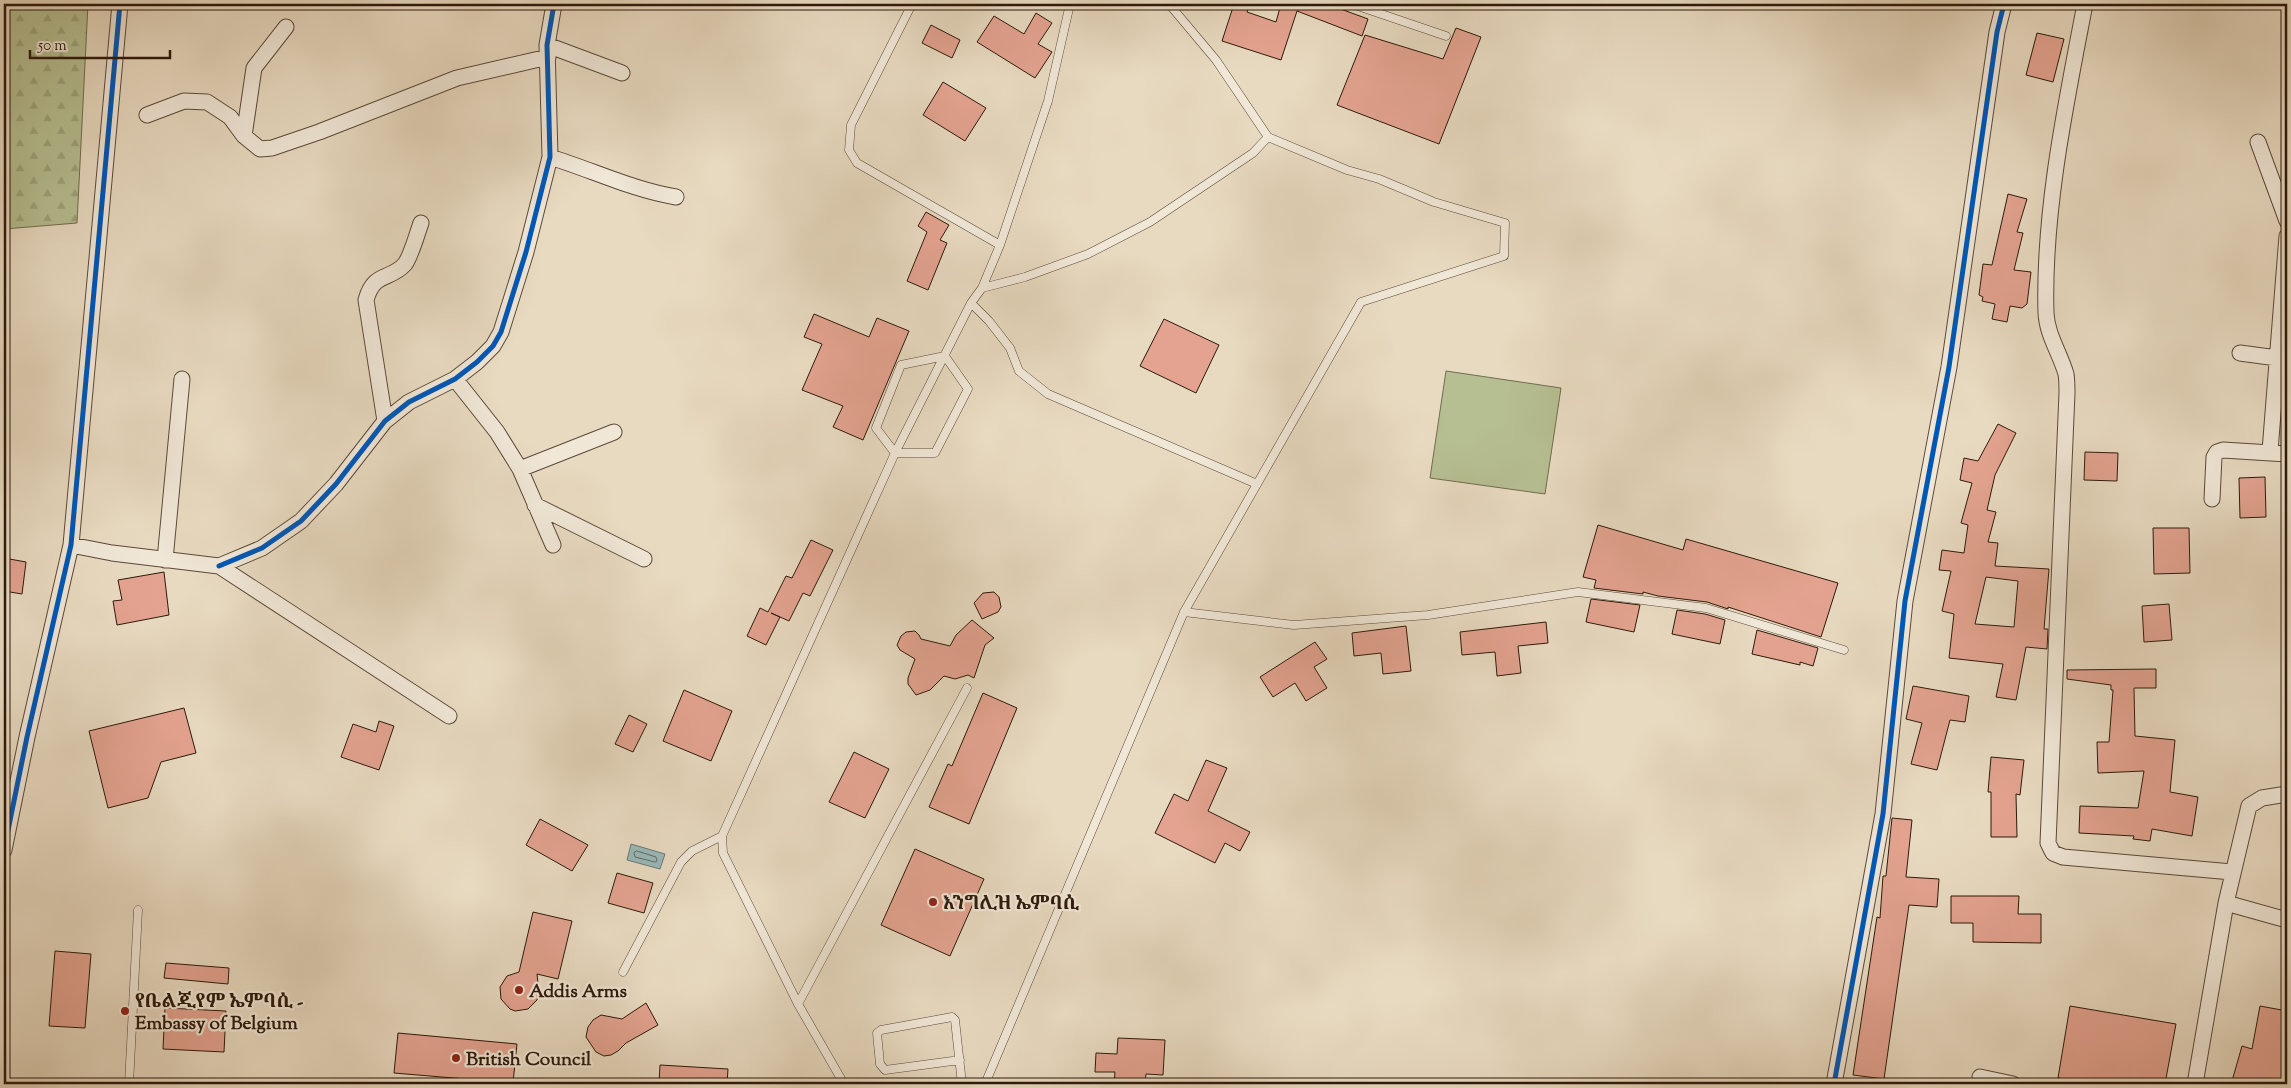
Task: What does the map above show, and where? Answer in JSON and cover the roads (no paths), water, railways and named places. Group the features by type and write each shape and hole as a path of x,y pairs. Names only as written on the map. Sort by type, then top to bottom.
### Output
{"street":[{"path":"4,850 27,737 71,545 120,4"},
{"path":"219,566 262,548 301,521 336,484 384,421 408,402 455,379 477,362 493,346 501,332 526,252 550,157 548,51 554,4"},
{"path":"1834,1084 1883,814 1905,601 1949,367 1997,32 2004,4"},
{"path":"2085,4 2062,125 2045,271 2046,316 2051,338 2066,376 2067,393 2048,843 2053,853 2063,857 2232,872"},
{"path":"244,136 254,68 286,27"},
{"path":"147,115 184,101 207,102 230,117 244,136 260,149 272,148 319,132 457,78 548,51 622,73"},
{"path":"2258,142 2287,221"},
{"path":"550,157 610,176 649,193 676,198"},
{"path":"384,421 366,300 369,290 378,278 391,273 405,264 422,223"},
{"path":"2270,451 2287,236"},
{"path":"2240,352 2277,358"},
{"path":"165,560 182,379"},
{"path":"455,379 497,432 520,468 553,545"},
{"path":"520,468 614,432"},
{"path":"2212,499 2214,457 2217,452 2224,450 2270,451 2287,454"},
{"path":"535,505 644,559"},
{"path":"71,545 165,560 219,566 449,716"},
{"path":"2195,1084 2232,872 2249,806 2262,798 2287,794"},
{"path":"2226,903 2287,920"},
{"path":"1980,1077 2013,1084"}],"lane":[{"path":"912,4 851,125 849,150 857,163 1000,245"},
{"path":"844,1084 798,1004 724,852 722,836 895,453 972,303 982,288 1000,245 1048,100 1070,4"},
{"path":"985,1084 1184,612 1361,302 1504,256 1505,223 1434,202 1379,179 1347,170 1268,137 1216,60 1169,4"},
{"path":"1352,4 1446,36"},
{"path":"982,288 1025,277 1088,254 1150,222 1253,153 1268,137"},
{"path":"972,303 1010,348 1019,371 1048,394 1257,484"},
{"path":"895,453 935,453 968,389 945,356"},
{"path":"895,453 876,428 902,365 945,356"},
{"path":"1184,612 1294,625 1428,615 1578,592 1706,608 1844,650"},
{"path":"798,1004 967,688"},
{"path":"623,972 681,862 692,851 722,836"},
{"path":"130,1084 138,910"},
{"path":"960,1060 885,1070 880,1064 877,1033 882,1030 952,1017 956,1020 960,1060 962,1084"}],"water":[{"path":"631,844 665,854 660,869 627,860"}],"place":[{"name":"እንግሊዝ ኤምባሲ","path":"933,902"},
{"name":"Addis Arms","path":"519,990"},
{"name":"የቤልጂየም ኤምባሲ - Embassy of Belgium","path":"125,1011"},
{"name":"British Council","path":"456,1058"}]}
